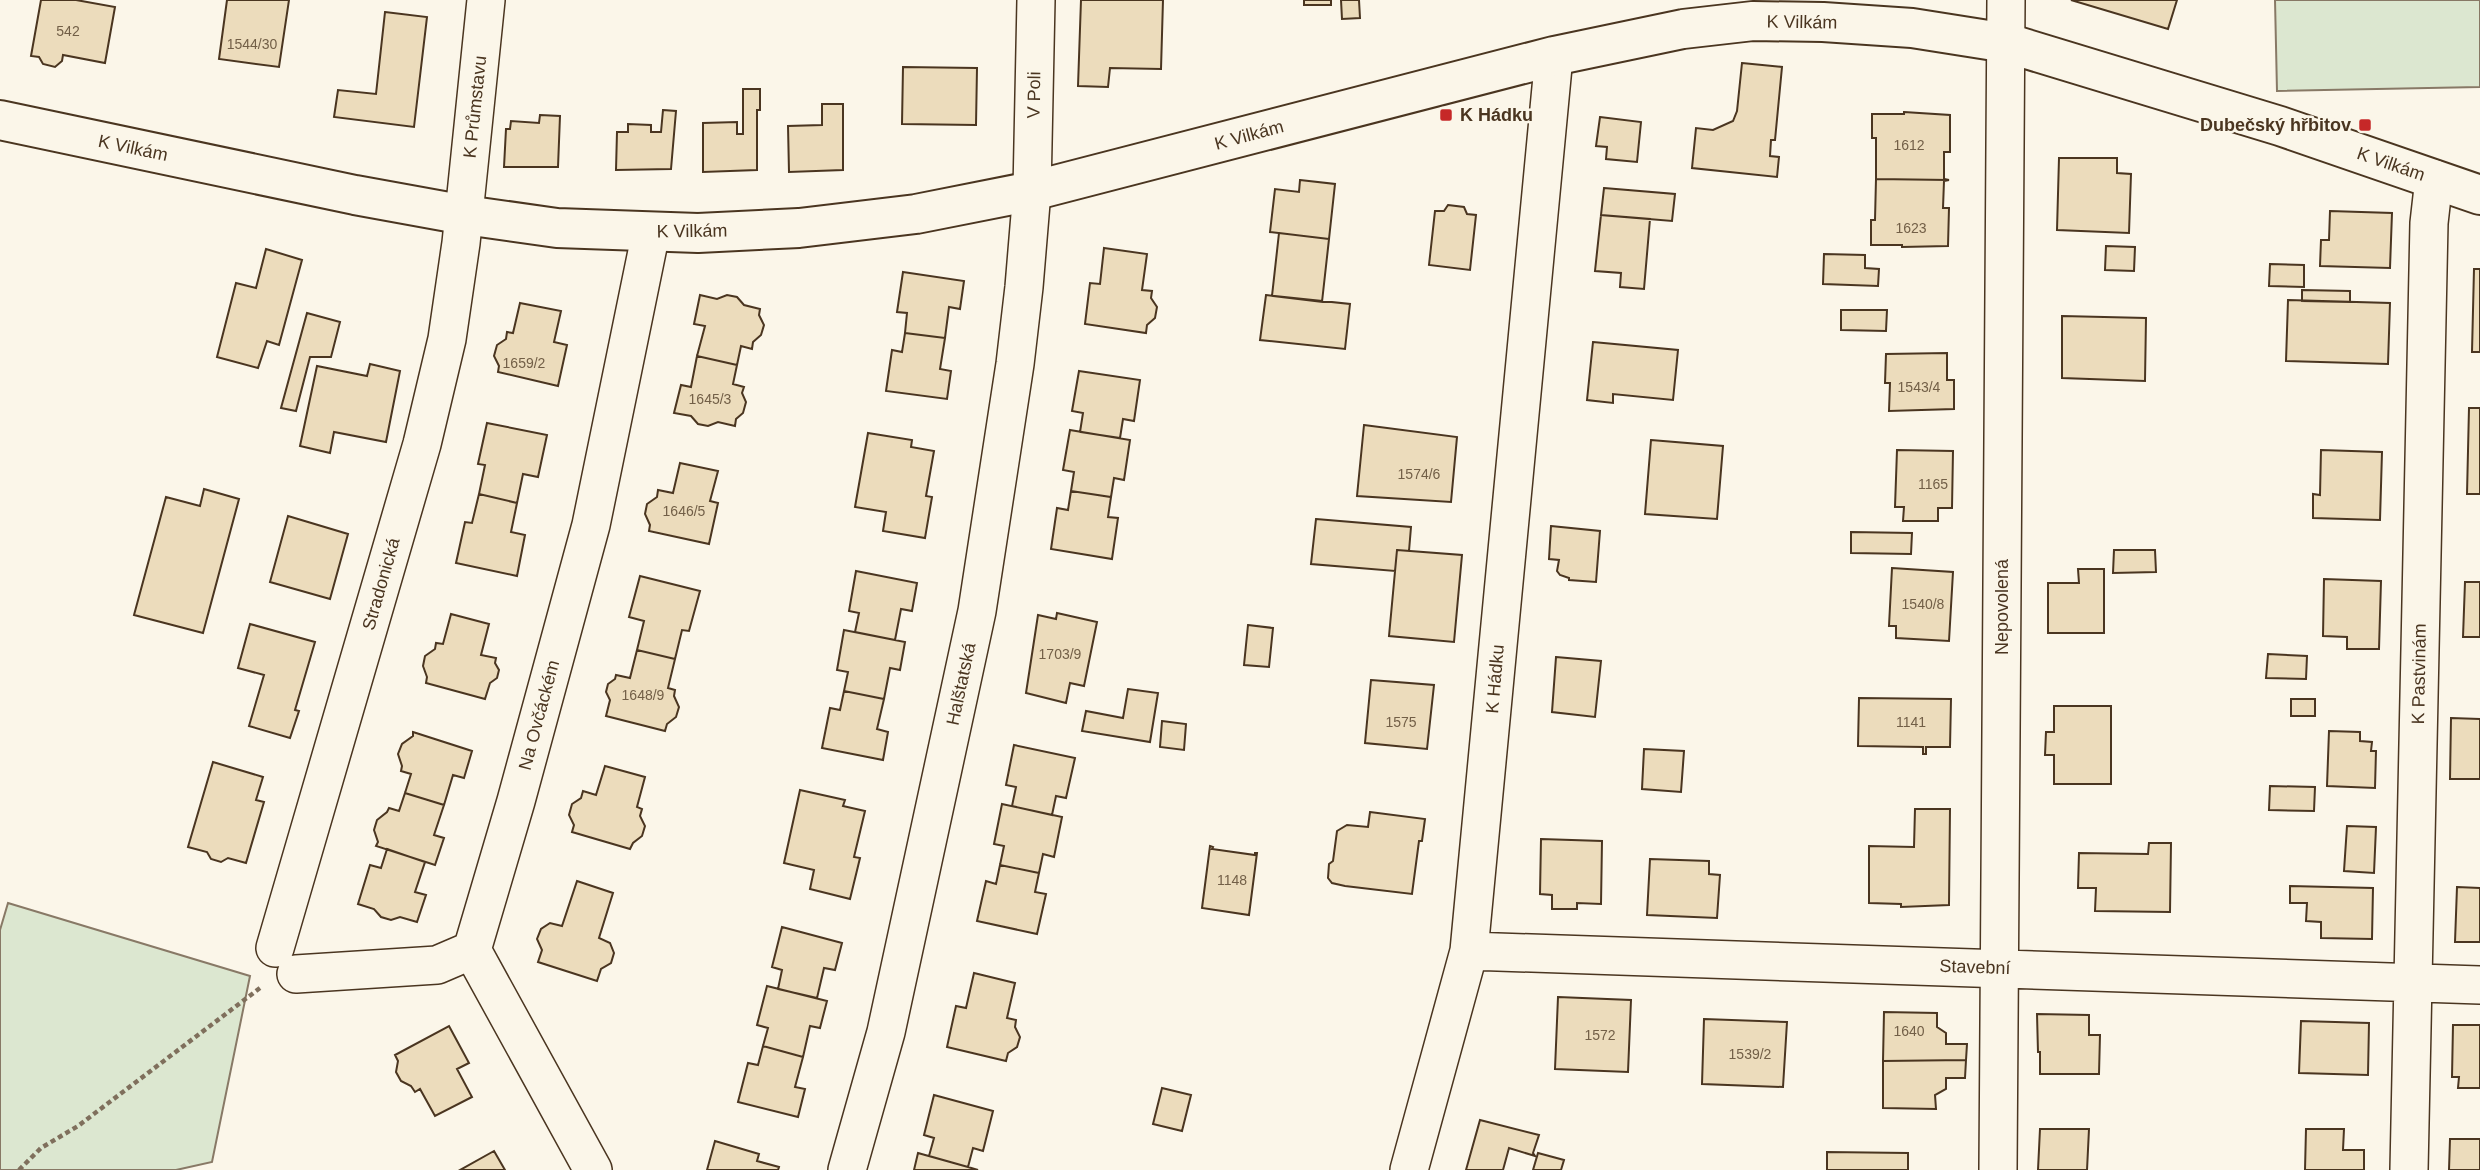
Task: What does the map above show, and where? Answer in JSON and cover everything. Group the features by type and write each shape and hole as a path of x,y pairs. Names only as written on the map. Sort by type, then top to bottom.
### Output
{"street":[{"name":"K Průmstavu","path":"464,215 486,0"},
{"name":"V Poli","path":"1032,191 1036,0"},
{"name":"Nepovolená","path":"1998,1170 2006,0"},
{"name":"K Vilkám","path":"0,120 355,195 464,215 557,228 698,233 799,228 916,215 1032,191 1554,55 1683,29 1753,21 1823,22 1912,28 2007,43 2280,126 2480,195"},
{"name":"K Hádku","path":"1409,1170 1469,951 1554,55"},
{"name":"K Pastvinám","path":"2409,1170 2429,223 2434,179"},
{"name":"Halštatská","path":"847,1170 886,1032 977,611 1015,364 1032,191"},
{"name":"Stradonická","path":"279,968 422,444 447,339 464,215"},
{"name":"Na Ovčáckém","path":"472,950 591,525 651,232"},
{"path":"279,968 437,965 472,950 593,1170"},
{"name":"Stavební","path":"1469,951 2480,985"}],"path":[{"path":"19,1170 41,1148 78,1126 279,968"}],"green space":[{"path":"2275,0 2480,0 2480,87 2277,91"},
{"path":"8,903 250,976 212,1162 176,1170 0,1170 0,930"}],"building":[{"path":"41,0 76,0 115,7 105,63 63,55 62,61 55,67 43,64 39,57 31,56"},
{"path":"227,0 289,0 279,67 219,59"},
{"path":"1081,0 1163,0 1161,69 1110,68 1108,87 1078,86"},
{"path":"1304,0 1331,0 1331,5 1304,5"},
{"path":"1341,0 1359,0 1360,18 1342,19"},
{"path":"2071,0 2177,0 2168,29"},
{"path":"385,12 427,17 414,127 334,117 338,90 376,94"},
{"path":"1742,63 1782,67 1775,140 1771,140 1770,156 1779,157 1777,177 1692,168 1696,128 1713,130 1733,121 1737,111"},
{"path":"903,67 977,68 976,125 902,124"},
{"path":"743,89 760,89 760,110 757,110 757,170 703,172 703,123 737,122 737,134 743,134"},
{"path":"822,104 843,104 843,170 789,172 788,126 822,125"},
{"path":"663,110 676,111 671,169 616,170 617,132 628,132 628,124 651,125 651,132 661,132"},
{"path":"1904,112 1950,115 1950,152 1944,152 1944,179 1949,180 1876,179 1876,138 1872,138 1872,114"},
{"path":"540,115 560,116 558,167 504,167 506,129 510,129 511,121 539,123"},
{"path":"1600,117 1641,122 1637,162 1606,159 1607,147 1596,146"},
{"path":"2059,158 2117,158 2117,173 2131,174 2129,233 2057,230"},
{"path":"1876,179 1949,180 1944,181 1943,208 1949,208 1948,246 1871,245 1871,220 1875,220"},
{"path":"1300,180 1335,184 1329,239 1270,232 1275,189 1299,192"},
{"path":"1604,188 1675,194 1672,221 1601,215"},
{"path":"1448,205 1464,207 1467,214 1476,215 1470,270 1429,265 1435,211 1444,211"},
{"path":"2330,211 2392,213 2390,268 2320,266 2321,240 2329,240"},
{"path":"1601,215 1650,219 1644,289 1620,287 1621,273 1595,271"},
{"path":"1279,233 1329,239 1322,302 1272,296"},
{"path":"2106,246 2135,247 2134,271 2105,270"},
{"path":"1104,248 1147,254 1142,290 1152,291 1151,298 1157,307 1155,318 1147,325 1146,333 1085,324 1090,283 1100,284"},
{"path":"266,249 302,260 279,345 267,341 258,368 217,357 236,283 256,288"},
{"path":"1824,254 1865,255 1865,268 1879,269 1878,286 1823,284"},
{"path":"2270,264 2304,265 2304,287 2269,286"},
{"path":"2474,269 2480,269 2480,352 2472,352"},
{"path":"903,272 964,281 960,309 949,307 945,338 905,333 907,313 897,312"},
{"path":"2302,290 2350,291 2350,302 2302,301"},
{"path":"700,295 717,299 727,295 737,297 744,305 760,309 759,315 764,325 761,335 753,342 752,349 741,346 737,365 697,356 705,326 694,324"},
{"path":"1266,295 1350,304 1345,349 1260,340"},
{"path":"2288,300 2390,303 2388,364 2286,361"},
{"path":"520,303 561,311 554,342 567,345 558,386 498,372 499,366 494,356 497,345 506,339 507,332 513,333"},
{"path":"1841,310 1887,310 1886,331 1841,330"},
{"path":"307,313 340,322 331,357 310,357 296,411 281,408"},
{"path":"2062,316 2146,318 2145,381 2062,378"},
{"path":"905,333 945,338 940,369 951,371 947,399 886,391 892,350 902,352"},
{"path":"1593,342 1678,350 1673,400 1613,394 1613,403 1587,400"},
{"path":"1947,353 1947,380 1954,380 1954,409 1889,411 1890,383 1885,383 1886,354"},
{"path":"697,356 737,365 733,384 744,387 742,393 746,402 735,426 718,422 708,426 698,424 691,416 674,413 681,385 691,387"},
{"path":"370,364 400,371 386,442 334,432 330,453 300,446 317,366 367,376"},
{"path":"1079,371 1140,380 1134,421 1123,419 1120,438 1080,432 1083,413 1072,411"},
{"path":"2469,408 2480,408 2480,494 2467,494"},
{"path":"487,423 547,435 538,477 523,474 517,503 479,494 485,465 478,464"},
{"path":"1364,425 1457,437 1451,502 1357,496"},
{"path":"1070,430 1130,440 1124,480 1114,478 1111,497 1071,491 1074,472 1063,470"},
{"path":"868,433 912,440 911,447 934,451 926,496 932,497 925,538 883,531 886,512 855,507"},
{"path":"1651,440 1723,446 1717,519 1645,514"},
{"path":"1897,450 1953,451 1952,508 1938,508 1938,521 1903,521 1904,507 1895,507"},
{"path":"2321,450 2382,452 2380,520 2313,518 2313,494 2320,495"},
{"path":"680,463 718,471 710,501 718,503 709,544 649,531 650,525 645,514 647,504 657,497 658,490 673,493"},
{"path":"204,489 239,499 203,633 134,615 166,497 200,506"},
{"path":"1071,491 1111,497 1108,517 1118,518 1112,559 1051,549 1057,508 1068,510"},
{"path":"479,494 517,503 511,532 525,535 517,576 456,563 465,522 472,523"},
{"path":"288,516 348,534 330,599 270,582"},
{"path":"1316,519 1411,527 1409,551 1397,550 1395,571 1311,564"},
{"path":"1551,526 1600,531 1596,582 1569,580 1560,575 1557,571 1559,560 1549,559"},
{"path":"1851,532 1912,533 1911,554 1851,553"},
{"path":"1397,550 1462,555 1454,642 1389,636"},
{"path":"2114,550 2155,550 2156,572 2113,573"},
{"path":"1892,568 1953,572 1949,641 1896,638 1896,626 1889,626"},
{"path":"2078,569 2104,569 2104,633 2048,633 2048,583 2079,583"},
{"path":"856,571 917,583 912,611 901,609 895,640 855,632 859,613 849,611"},
{"path":"640,576 700,591 689,631 682,630 675,659 637,650 644,621 629,617"},
{"path":"2324,579 2381,581 2379,649 2347,649 2347,637 2323,636"},
{"path":"2465,582 2480,582 2480,637 2463,637"},
{"path":"1057,613 1097,622 1084,686 1070,683 1066,703 1026,693 1038,615 1056,619"},
{"path":"451,614 489,624 481,655 496,658 495,663 499,670 497,678 490,683 485,699 426,683 423,666 425,656 435,649 436,643 443,644"},
{"path":"250,624 315,642 295,710 299,711 290,738 249,726 264,675 238,668"},
{"path":"1248,625 1273,628 1269,667 1244,665"},
{"path":"844,630 905,642 900,670 890,668 884,699 844,691 848,672 837,670"},
{"path":"637,650 675,659 668,688 675,690 674,696 679,707 676,717 667,724 665,731 606,716 610,700 606,692 608,684 616,675 630,678"},
{"path":"2268,654 2307,656 2306,679 2266,678"},
{"path":"1556,657 1601,661 1595,717 1552,712"},
{"path":"1371,680 1434,685 1427,749 1365,743"},
{"path":"1128,689 1158,693 1150,742 1082,731 1086,711 1123,718"},
{"path":"844,691 884,699 877,729 888,732 883,760 822,748 830,708 840,710"},
{"path":"1859,698 1951,699 1950,747 1926,747 1926,754 1923,754 1923,747 1858,746"},
{"path":"2291,699 2315,699 2315,716 2291,716"},
{"path":"2054,706 2111,706 2111,784 2054,784 2054,755 2045,755 2046,732 2054,732"},
{"path":"2451,718 2480,719 2480,779 2450,779"},
{"path":"1162,721 1186,724 1184,750 1160,747"},
{"path":"2329,731 2360,732 2360,741 2372,742 2371,751 2376,751 2375,788 2327,786"},
{"path":"413,732 472,751 464,778 453,775 444,805 405,793 411,774 401,771 398,754 402,744 413,736"},
{"path":"1014,745 1075,758 1066,798 1056,796 1052,815 1012,806 1016,787 1006,785"},
{"path":"1644,749 1684,751 1681,792 1642,789"},
{"path":"213,762 263,777 256,800 264,802 246,863 228,858 221,862 211,859 207,852 188,847"},
{"path":"605,766 645,777 637,807 642,809 640,816 645,826 642,836 630,849 572,832 574,825 569,815 572,804 581,798 583,791 596,795"},
{"path":"2270,786 2315,787 2314,811 2269,810"},
{"path":"800,790 845,800 843,806 865,811 854,857 860,858 850,899 810,889 814,870 784,863"},
{"path":"405,793 444,805 434,835 444,838 435,865 376,846 378,842 374,830 377,820 389,808 399,811"},
{"path":"1002,804 1062,817 1054,857 1043,854 1039,873 1000,865 1004,846 994,844"},
{"path":"1915,809 1950,809 1949,905 1901,907 1901,904 1869,903 1869,846 1914,847"},
{"path":"1370,812 1425,819 1422,841 1419,841 1412,894 1345,886 1332,883 1328,878 1337,831 1347,825 1368,827"},
{"path":"2347,826 2376,827 2374,873 2344,871"},
{"path":"1541,839 1602,841 1601,904 1577,903 1577,909 1552,909 1552,895 1540,894"},
{"path":"2149,843 2171,843 2170,912 2095,911 2096,888 2078,888 2079,853 2148,854"},
{"path":"1210,846 1212,849 1255,855 1257,853 1249,915 1202,908"},
{"path":"387,849 425,862 415,892 426,895 417,922 400,917 391,920 381,917 374,909 358,904 370,865 381,868"},
{"path":"1650,859 1709,861 1709,874 1720,875 1717,918 1647,915"},
{"path":"1000,865 1039,873 1035,892 1046,894 1037,934 977,921 986,881 996,884"},
{"path":"577,881 613,893 599,938 610,943 614,953 611,963 601,969 597,981 538,962 542,950 537,939 541,929 550,923 562,926"},
{"path":"2290,886 2373,888 2372,939 2321,938 2321,922 2306,921 2307,903 2290,903"},
{"path":"2457,887 2480,888 2480,942 2455,942"},
{"path":"782,927 842,943 835,970 824,968 817,998 778,989 782,970 772,967"},
{"path":"974,973 1015,983 1007,1018 1016,1020 1015,1027 1020,1037 1017,1047 1008,1053 1006,1061 947,1047 956,1006 966,1008"},
{"path":"767,986 827,1001 820,1028 810,1026 803,1057 763,1046 768,1028 757,1025"},
{"path":"1558,997 1631,1000 1628,1072 1555,1069"},
{"path":"1884,1012 1937,1013 1937,1027 1946,1033 1946,1044 1967,1044 1966,1060 1883,1061"},
{"path":"2037,1014 2089,1015 2089,1035 2100,1035 2099,1074 2040,1074"},
{"path":"1704,1019 1787,1022 1783,1087 1702,1084"},
{"path":"2301,1021 2369,1023 2368,1075 2299,1073"},
{"path":"2453,1025 2480,1025 2480,1088 2458,1088 2459,1077 2452,1077"},
{"path":"449,1026 469,1063 457,1069 472,1097 435,1116 420,1089 415,1092 411,1086 401,1081 396,1072 398,1061 395,1055"},
{"path":"763,1046 803,1057 795,1087 805,1089 798,1117 738,1102 748,1063 758,1065"},
{"path":"1966,1060 1965,1078 1946,1078 1946,1089 1935,1095 1936,1109 1883,1108 1883,1061"},
{"path":"1162,1088 1191,1095 1182,1131 1153,1124"},
{"path":"934,1095 993,1111 983,1151 973,1148 968,1167 929,1156 934,1138 924,1135"},
{"path":"1480,1120 1539,1135 1533,1153 1535,1156 1509,1148 1503,1170 1466,1170"},
{"path":"2040,1129 2089,1129 2087,1170 2038,1170"},
{"path":"2306,1129 2344,1129 2343,1150 2364,1150 2364,1170 2305,1170"},
{"path":"2450,1139 2480,1139 2480,1170 2449,1170"},
{"path":"715,1141 759,1154 757,1161 779,1167 778,1170 707,1170"},
{"path":"494,1151 505,1170 460,1170"},
{"path":"1827,1152 1908,1153 1908,1170 1827,1170"},
{"path":"918,1153 968,1167 978,1170 914,1170"},
{"path":"1538,1153 1564,1160 1561,1170 1533,1170"}],"place":[{"name":"K Hádku","path":"1446,115"},
{"name":"Dubečský hřbitov","path":"2365,125"}]}
